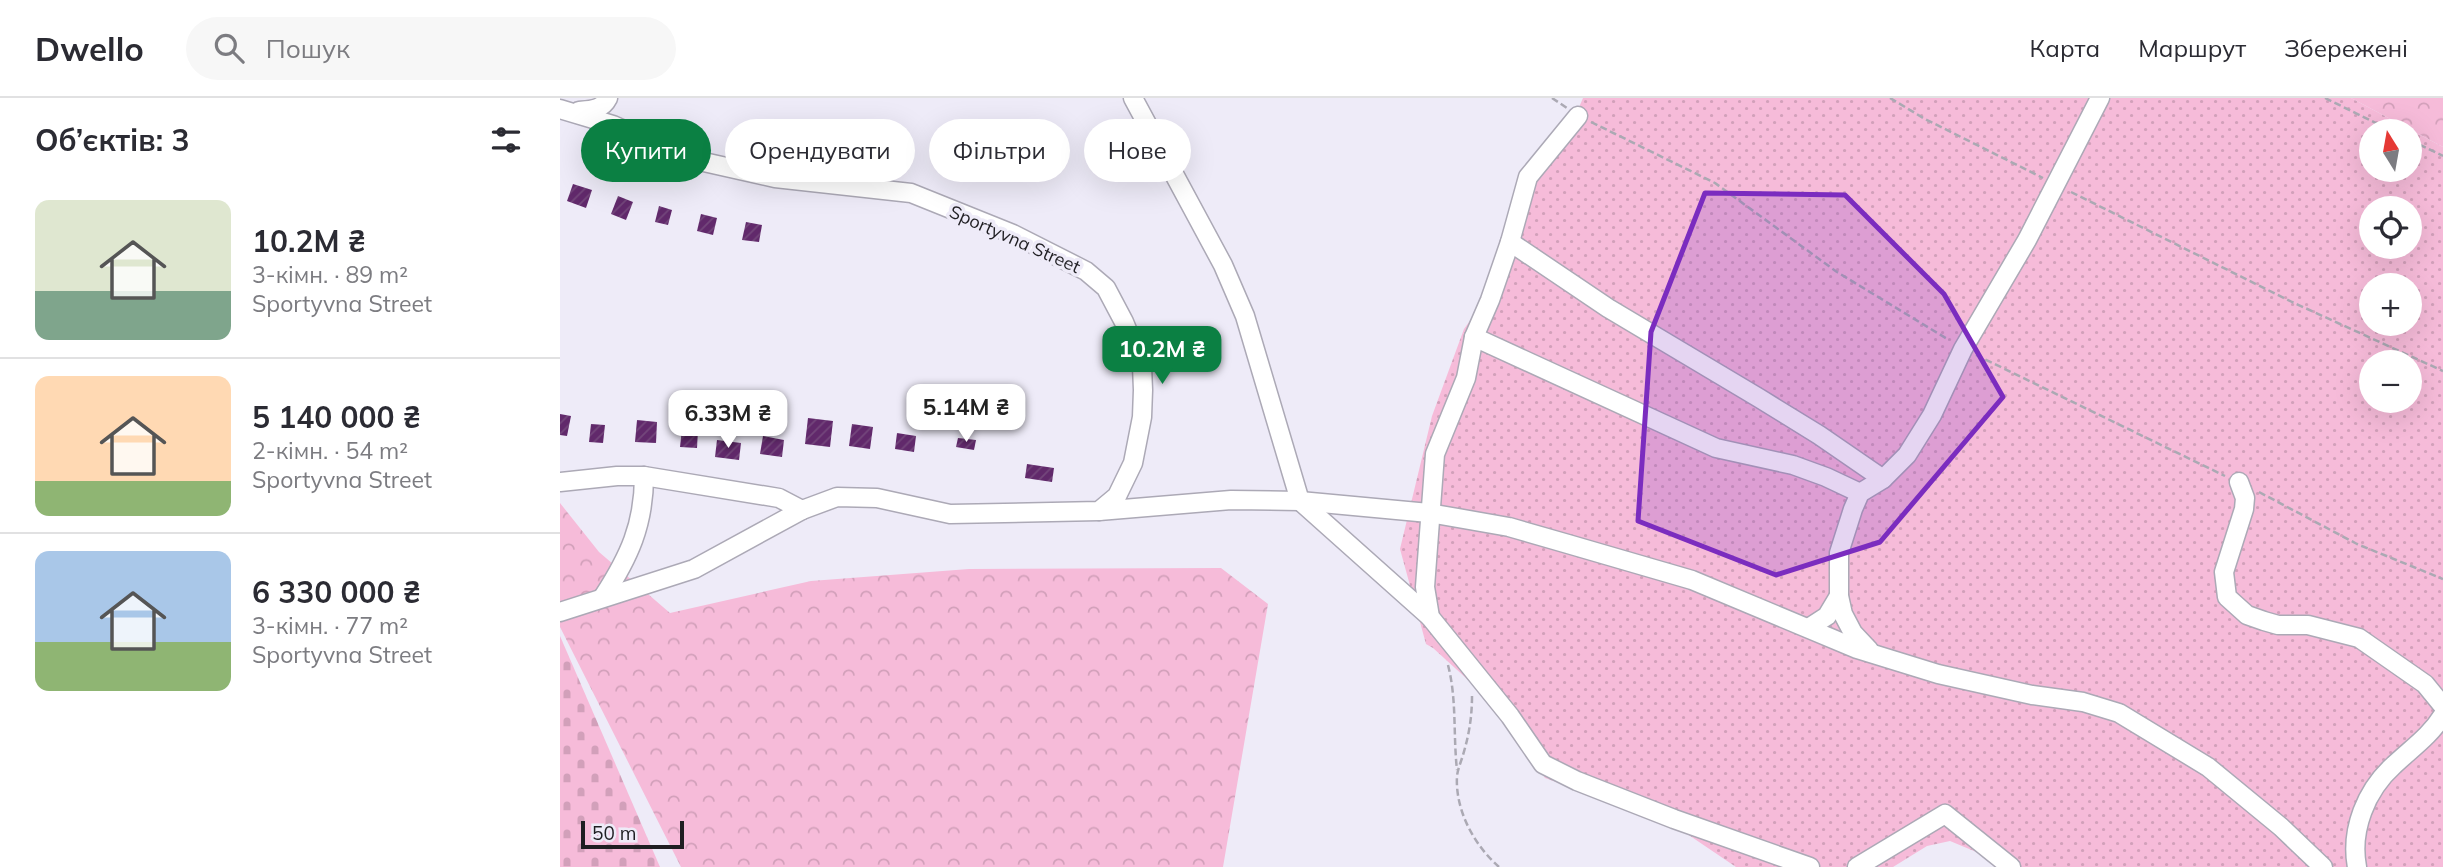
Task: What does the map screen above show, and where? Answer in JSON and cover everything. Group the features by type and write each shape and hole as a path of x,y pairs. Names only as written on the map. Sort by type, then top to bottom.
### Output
{"street":[{"path":"1133,98 1223,265 1245,316 1300,501 1430,617 1510,716 1543,764 1674,819 1810,867"},
{"path":"1871,653 1853,633 1843,614 1839,596 1839,553 1860,493 1883,479 1907,455 1933,415 1963,349 2027,240 2100,98"},
{"path":"568,110 595,110 607,101 612,119"},
{"name":"Sportyvna Street","path":"568,110 595,119"},
{"path":"1430,617 1425,587 1435,454 1465,378 1474,337 1510,242 1528,177 1578,116"},
{"name":"Sportyvna Street","path":"711,164 775,178 911,193 1013,234 1086,271 1106,288 1142,366 1143,390 1142,417 1133,463 1117,496 1099,511"},
{"path":"1510,242 1608,308 1759,398 1883,479"},
{"path":"1474,337 1716,448 1793,465 1860,493"},
{"path":"560,482 644,476 779,498 802,510"},
{"path":"603,597 625,564 632,547 644,494 644,476"},
{"path":"2239,482 2245,498 2244,509 2224,572 2227,597 2247,615 2264,621 2278,625 2308,625 2359,638 2425,684 2443,706"},
{"path":"560,612 694,569 802,510 837,497 877,498 950,514 1099,511 1231,500 1300,501 1429,513 1509,527 1692,580 1871,653 1938,674 2032,695 2083,702 2119,713 2208,767 2281,827 2323,867"},
{"path":"1810,627 1828,616 1839,596"},
{"path":"2357,867 2354,840 2371,793 2392,766 2435,728 2443,715"},
{"path":"1857,867 1945,814 2011,867"}],"path":[{"path":"1552,98 1578,116 1715,183 1837,272 1963,349 2239,482 2357,544 2443,579"},
{"path":"1890,98 1925,119 2292,302 2443,371"},
{"path":"2325,98 2368,119"},
{"path":"2422,146 2443,156"},
{"path":"1447,658 1454,688 1453,740 1461,807 1466,823 1485,853 1499,867"},
{"path":"1457,773 1473,719 1472,688"}],"highlighted area":[{"path":"1705,193 1845,195 1944,294 2003,397 1880,542 1776,575 1638,521 1651,332"}],"green space":[{"path":"1583,98 2351,98 2390,119 2359,119 2359,182 2422,182 2422,136 2443,147 2443,867 1996,867 1986,856 1950,841 1927,846 1893,867 1736,867 1671,823 1545,778 1489,699 1426,644 1400,549 1432,416 1464,329 1509,267 1522,233 1529,189 1565,140"},
{"path":"2351,98 2443,98 2443,147 2422,136 2422,119 2390,119"},
{"path":"560,503 599,552 670,613 811,581 969,569 1221,568 1268,604 1223,867 681,867 560,627"},
{"path":"560,636 660,867 560,867"}],"building":[{"path":"573,184 592,190 586,208 567,201"},
{"path":"618,196 633,202 626,220 611,214"},
{"path":"659,206 672,210 668,225 655,222"},
{"path":"701,214 717,218 713,235 697,231"},
{"path":"746,222 762,225 759,242 742,240"},
{"path":"560,414 571,416 567,436 560,435"},
{"path":"808,418 833,421 830,447 805,444"},
{"path":"637,420 657,422 656,443 635,442"},
{"path":"591,424 605,425 603,443 589,442"},
{"path":"852,424 873,427 870,449 849,446"},
{"path":"682,429 698,430 697,448 680,447"},
{"path":"897,433 916,436 914,452 895,449"},
{"path":"763,436 784,440 782,457 760,454"},
{"path":"958,438 976,440 974,450 956,447"},
{"path":"717,440 741,443 739,460 715,457"},
{"path":"1027,464 1054,468 1052,482 1025,478"}]}
